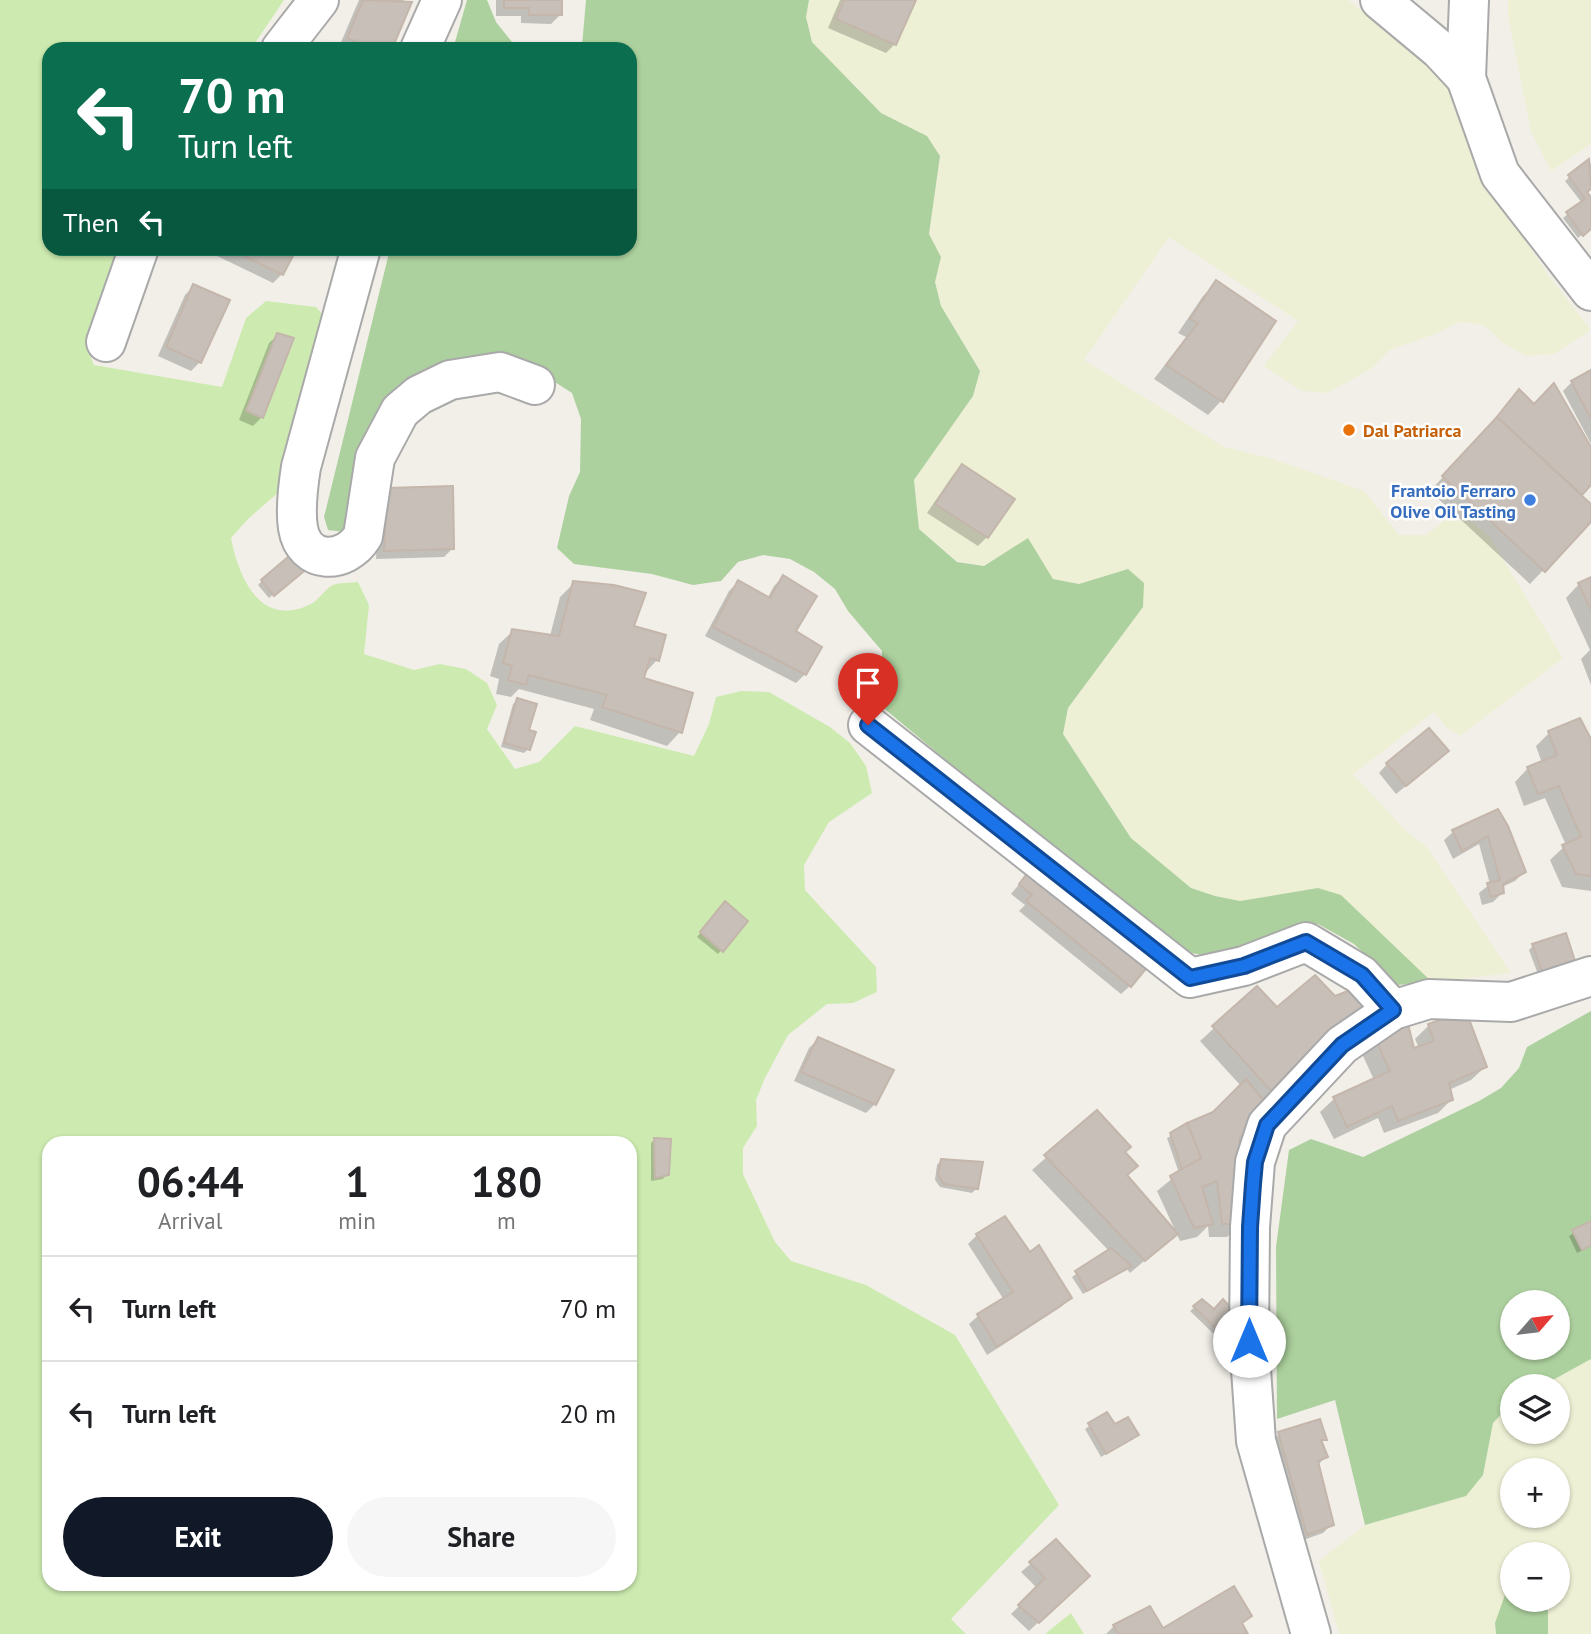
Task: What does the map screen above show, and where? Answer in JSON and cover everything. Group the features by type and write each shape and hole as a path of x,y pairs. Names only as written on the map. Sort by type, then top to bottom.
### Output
{"street":[{"path":"286,42 318,0"},
{"path":"423,42 442,0"},
{"path":"1380,0 1440,50 1466,78"},
{"path":"1469,0 1466,78 1500,174 1591,291"},
{"path":"106,342 136,256"},
{"path":"359,256 297,488 297,526 300,537 315,553 338,557 349,553 363,536 375,457 400,411 419,395 450,380 500,372 535,385"},
{"path":"868,725 1190,978 1244,966 1306,942 1362,975 1393,1010"},
{"path":"1311,1634 1256,1441 1249,1341 1250,1227 1255,1162 1267,1125 1342,1045 1393,1010 1429,999 1511,1002 1591,976"}],"green space":[{"path":"0,0 284,0 256,42 42,42 42,256 121,256 100,296 85,343 94,365 222,387 246,318 266,301 316,307 327,320 280,491 231,538 240,569 255,596 266,605 279,610 294,610 311,604 334,585 358,582 369,605 364,654 414,670 440,664 466,669 487,683 497,705 487,729 515,769 539,762 575,726 694,756 709,724 716,697 741,691 769,692 830,727 850,743 866,766 872,793 829,822 804,865 805,890 876,967 877,992 853,1003 827,1004 788,1035 756,1100 757,1126 743,1148 743,1174 775,1242 791,1261 866,1285 955,1335 1059,1505 951,1619 966,1634 0,1634"},
{"path":"467,0 487,0 496,22 512,42 455,42"},
{"path":"586,0 809,0 806,17 812,42 881,113 927,136 940,156 929,234 941,257 935,282 941,306 980,371 973,396 914,480 919,529 957,562 984,566 1028,538 1053,579 1079,584 1128,569 1144,583 1143,607 1068,708 1063,734 1131,838 1191,888 1215,896 1240,901 1318,888 1341,895 1432,982 1398,985 1354,944 1318,924 1276,936 1221,958 1185,952 1026,827 880,705 882,651 848,611 835,589 814,572 790,559 763,555 738,562 721,581 693,585 652,574 574,564 557,548 569,496 580,472 581,419 572,393 522,361 443,366 345,532 328,530 324,517 388,256 637,256 637,42 582,42"},
{"path":"809,0 1348,0 1429,65 1463,109 1489,184 1548,275 1591,330 1554,354 1527,356 1503,343 1484,325 1459,322 1390,350 1372,368 1328,393 1302,391 1264,366 1298,321 1169,237 1084,360 1224,447 1273,459 1364,491 1399,535 1426,535 1446,519 1472,522 1489,536 1563,658 1460,736 1446,727 1434,712 1353,774 1406,831 1426,846 1511,973 1432,982 1318,888 1240,901 1215,896 1191,888 1131,838 1063,734 1068,708 1143,607 1128,569 1079,584 1053,579 1027,539 984,566 957,561 919,529 914,480 973,396 980,371 941,306 935,281 941,257 929,234 940,156 927,136 881,113 812,42 806,17"},
{"path":"1508,0 1591,0 1591,144 1551,171 1531,132 1508,16"},
{"path":"1591,1011 1591,1359 1564,1374 1500,1374 1500,1416 1493,1423 1483,1475 1466,1496 1365,1525 1335,1400 1277,1419 1276,1247 1289,1150 1311,1139 1363,1157 1479,1101 1501,1088 1519,1068 1527,1047"},
{"path":"1591,1359 1591,1634 1548,1634 1548,1612 1570,1612 1570,1542 1500,1542 1500,1609 1495,1623 1496,1634 1339,1634 1319,1561 1365,1525 1466,1496 1483,1475 1493,1423 1500,1416 1500,1444 1570,1444 1570,1374 1564,1374"},
{"path":"1500,1609 1500,1612 1548,1612 1548,1634 1496,1634 1495,1623"},
{"path":"1071,1613 1084,1634 1045,1634"}],"building":[{"path":"363,0 412,2 395,42 356,42 347,38"},
{"path":"504,0 562,0 562,15 529,15 529,8 504,8"},
{"path":"844,0 916,0 896,45 836,19"},
{"path":"1589,159 1591,189 1587,192 1591,197 1591,229 1583,236 1566,212 1585,199 1568,175"},
{"path":"244,256 293,256 283,275"},
{"path":"1216,280 1276,321 1223,402 1166,365 1198,323 1190,319"},
{"path":"193,284 230,300 201,363 166,347"},
{"path":"277,333 294,338 263,418 246,411"},
{"path":"1591,370 1591,419 1571,381"},
{"path":"1554,383 1591,447 1591,485 1582,495 1497,417 1519,389 1534,404"},
{"path":"1497,417 1591,504 1591,522 1545,572 1442,476"},
{"path":"962,464 1015,499 988,538 935,504"},
{"path":"453,486 454,549 384,551 387,488"},
{"path":"294,552 308,568 274,596 261,580"},
{"path":"783,575 817,596 796,631 822,647 806,675 713,627 738,580 770,598"},
{"path":"1591,577 1591,610 1578,583"},
{"path":"573,581 614,585 646,593 634,626 666,635 659,661 650,658 644,678 693,693 682,733 602,707 607,695 529,675 526,685 508,680 512,666 503,663 512,629 559,636"},
{"path":"517,698 537,704 529,730 536,732 530,750 504,743"},
{"path":"1580,718 1591,739 1591,876 1576,874 1562,845 1581,837 1559,786 1538,794 1527,767 1557,755 1548,731"},
{"path":"1429,728 1449,751 1406,786 1386,763"},
{"path":"1498,809 1508,826 1526,872 1503,884 1504,893 1491,897 1487,883 1500,880 1488,836 1462,851 1452,830"},
{"path":"1033,866 1154,959 1131,987 1026,901 1032,895 1019,884"},
{"path":"725,901 748,921 723,952 700,932"},
{"path":"1566,933 1576,964 1543,974 1532,944"},
{"path":"1315,975 1335,996 1361,986 1379,1010 1274,1094 1212,1026 1257,986 1277,1007"},
{"path":"1466,1011 1487,1067 1449,1083 1453,1100 1398,1121 1392,1106 1347,1127 1333,1097 1390,1071 1372,1032 1407,1020 1414,1048 1434,1041 1428,1024"},
{"path":"818,1037 894,1070 876,1105 801,1072"},
{"path":"1246,1079 1269,1107 1239,1139 1245,1172 1242,1224 1222,1224 1217,1181 1202,1187 1213,1224 1194,1228 1170,1176 1201,1158 1187,1123 1213,1112"},
{"path":"1097,1110 1131,1147 1125,1152 1138,1166 1127,1175 1178,1234 1145,1261 1044,1155"},
{"path":"1187,1123 1201,1158 1182,1169 1170,1133"},
{"path":"654,1138 671,1139 669,1175 655,1178"},
{"path":"941,1159 983,1162 978,1189 944,1184 938,1175"},
{"path":"1005,1216 1030,1252 1039,1245 1072,1298 997,1347 977,1314 1013,1292 976,1234"},
{"path":"1591,1221 1591,1245 1582,1250 1572,1230"},
{"path":"1111,1248 1132,1266 1087,1291 1075,1271"},
{"path":"1202,1299 1214,1309 1223,1299 1243,1321 1225,1337 1193,1306"},
{"path":"1107,1412 1115,1424 1128,1417 1139,1435 1106,1454 1088,1423"},
{"path":"1320,1419 1327,1440 1321,1440 1328,1457 1318,1461 1334,1525 1307,1535 1278,1432"},
{"path":"1056,1539 1090,1576 1039,1623 1018,1605 1045,1578 1029,1562"},
{"path":"1234,1586 1252,1616 1242,1623 1248,1634 1118,1634 1113,1625 1150,1606 1163,1628"}],"place":[{"name":"Dal Patriarca","path":"1349,430"},
{"name":"Frantoio Ferraro Olive Oil Tasting","path":"1530,500"}],"route":[{"path":"868,725 1190,978 1244,966 1306,942 1362,975 1393,1010 1342,1045 1267,1125 1255,1162 1253,1184 1249,1341"}]}
